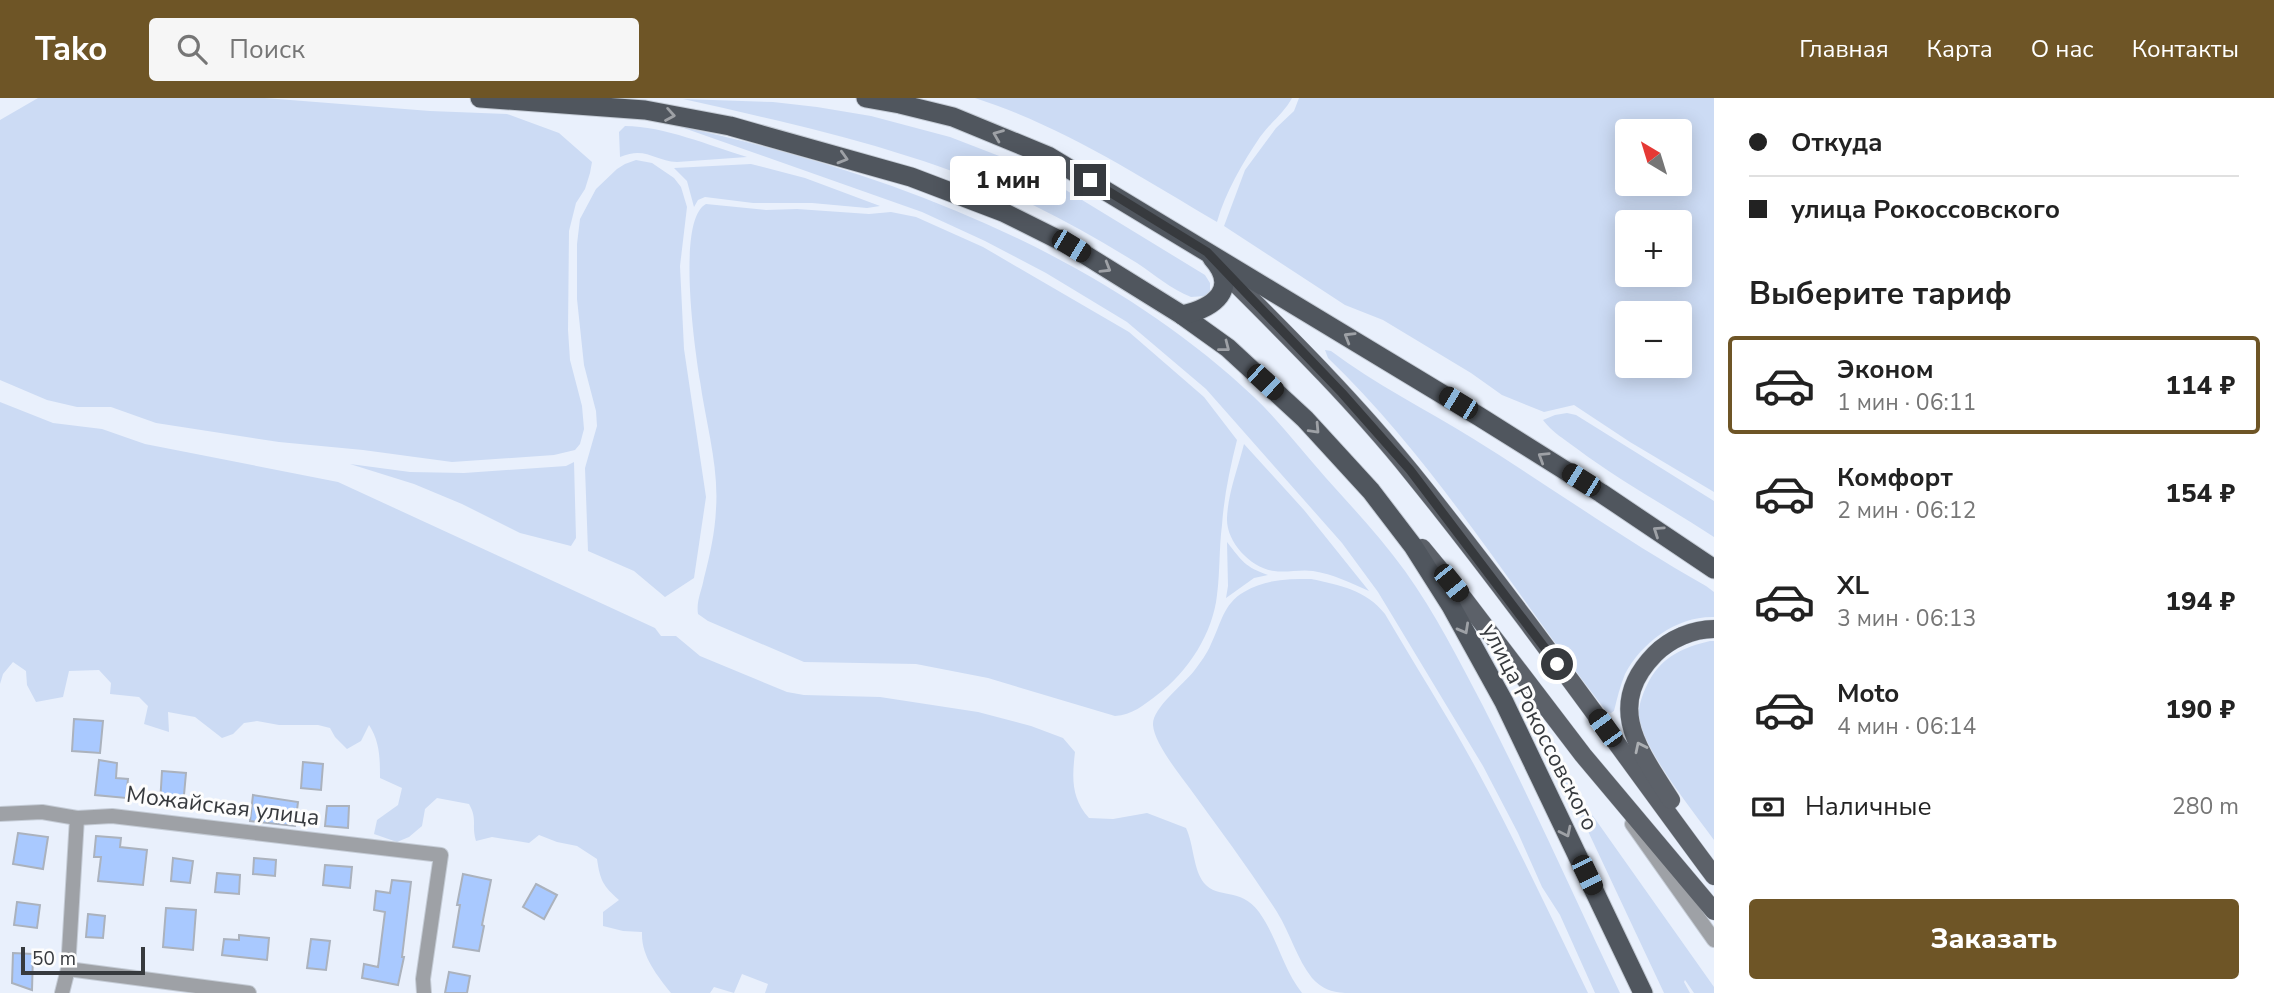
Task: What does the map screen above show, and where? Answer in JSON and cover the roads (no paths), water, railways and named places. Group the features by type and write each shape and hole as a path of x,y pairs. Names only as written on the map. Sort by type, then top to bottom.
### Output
{"highway":[{"name":"улица Рокоссовского","path":"480,98 645,110 730,126 911,177 1003,212 1071,246 1228,348 1306,419 1371,491 1413,546 1451,606 1504,702 1643,993"},
{"path":"866,98 953,117 1048,156 1112,192 1491,424 1601,493 1714,569"},
{"path":"1182,316 1200,312 1219,297 1224,279 1222,270 1207,252"}],"main road":[{"path":"1222,270 1342,393 1410,470 1714,876"},
{"path":"1371,491 1464,599 1583,755 1714,911"},
{"path":"1714,629 1699,629 1681,636 1657,652 1632,687 1629,716 1639,747 1714,868"}],"street":[{"path":"1583,755 1714,940"},
{"name":"Можайская улица","path":"0,814 42,812 77,818 112,816 441,855 423,979 424,993"},
{"path":"62,993 68,969 77,818"},
{"path":"68,969 249,993"}]}
